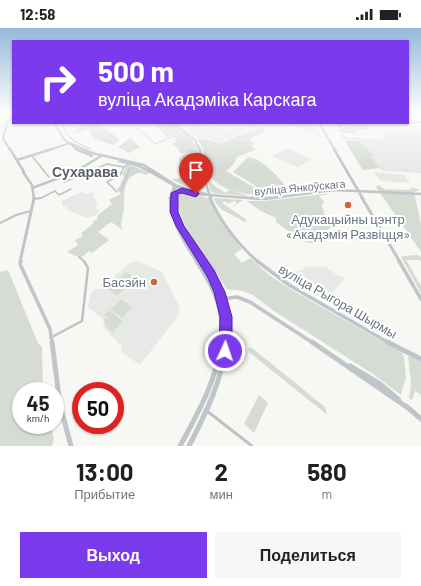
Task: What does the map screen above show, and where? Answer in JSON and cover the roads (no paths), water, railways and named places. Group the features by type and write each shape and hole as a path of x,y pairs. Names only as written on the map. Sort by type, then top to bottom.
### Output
{"main road":[{"path":"6,131 4,138 32,188 34,199 20,264 28,285 46,317 52,337 60,405 71,446"},
{"path":"57,131 81,152 129,163 148,170 182,190 202,195 209,195"},
{"path":"323,131 421,299"},
{"path":"184,132 196,142 200,148 209,195"},
{"path":"17,160 70,143"},
{"path":"32,188 73,173 100,156 144,165 176,187 209,195"},
{"path":"176,187 173,206 176,219 211,273 227,325 225,351 220,379 207,411 189,446"},
{"path":"176,187 171,190 170,201 172,220 220,300 221,331 216,366 201,407 180,446"},
{"path":"174,194 182,190"},
{"path":"201,193 207,190"},
{"name":"вуліца Янкоўскага","path":"209,195 264,199 333,190 421,194"},
{"name":"вуліца Рыгора Шырмы","path":"209,195 222,221 240,245 271,275 292,289 421,359"},
{"path":"211,200 218,196"},
{"path":"220,300 237,297 250,302 338,359 408,408 421,419"}],"street":[{"path":"64,131 75,141 91,149"},
{"path":"140,131 155,144 184,132"},
{"path":"70,143 75,141"},
{"path":"32,155 49,177"},
{"path":"117,192 107,182 120,175 124,167 129,163"},
{"path":"64,182 107,164 124,167"},
{"path":"34,199 41,198 55,191 59,195 71,189"},
{"path":"0,223 16,215 31,211"},
{"path":"52,337 82,321 88,267 86,263 78,257"},
{"path":"207,411 252,446"}],"waterway":[{"path":"121,191 130,168"}],"place":[{"name":"Адукацыйны цэнтр «Акадэмія Развіцця»","path":"348,205"},
{"name":"Басэйн","path":"154,282"}],"district":[{"name":"Сухарава","path":"85,171"}]}
